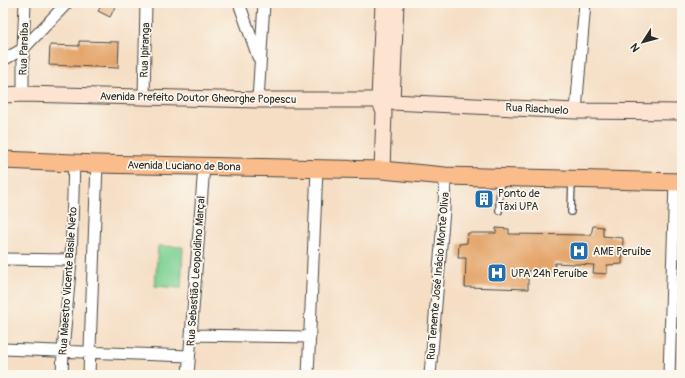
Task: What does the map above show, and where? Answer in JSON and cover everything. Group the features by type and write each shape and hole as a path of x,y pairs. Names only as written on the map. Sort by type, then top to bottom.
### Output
{"main road":[{"path":"383,3 385,105"},
{"path":"374,170 385,105 396,3"},
{"name":"Avenida Prefeito Doutor Gheorghe Popescu","path":"3,96 22,94 385,105"},
{"name":"Rua Riachuelo","path":"385,105 576,111 682,112"},
{"name":"Avenida Luciano de Bona","path":"3,160 97,164 374,170 445,176 679,182"}],"street":[{"name":"Rua Paraíba","path":"22,94 26,3"},
{"path":"3,60 23,50 67,3"},
{"name":"Rua Ipiranga","path":"144,97 146,3"},
{"path":"239,3 260,62"},
{"path":"258,100 264,3"},
{"path":"576,111 585,3"},
{"name":"Rua Maestro Vicente Basile Neto","path":"62,375 62,351 71,260 74,162"},
{"name":"Rua Maestro Vicente Basile Neto","path":"89,375 97,164"},
{"name":"Rua Sebastião Leopoldino Marçal","path":"188,375 204,166"},
{"path":"308,375 317,169"},
{"name":"Rua Tenente José Inácio Monte Oliva","path":"430,375 444,210 445,176"},
{"path":"669,375 679,182"},
{"path":"3,259 71,260"},
{"path":"191,335 310,337"},
{"path":"3,349 189,356"}],"lane":[{"path":"499,211 500,178"},
{"path":"570,212 572,179"}],"green space":[{"path":"158,246 183,247 181,288 155,286"}],"building":[{"path":"103,3 117,3 110,17 98,11"},
{"path":"79,41 119,42 118,68 49,65 50,45 79,46"},
{"path":"593,226 603,227 603,236 623,238 622,264 607,265 607,274 593,273 594,265 555,263 554,272 528,271 528,289 465,287 466,258 458,258 459,244 467,243 468,233 496,233 496,228 509,229 509,234 591,235"}],"place":[{"name":"Ponto de Táxi UPA","path":"484,199"},
{"name":"AME Peruíbe","path":"579,251"},
{"name":"UPA 24h Peruíbe","path":"497,273"}]}
